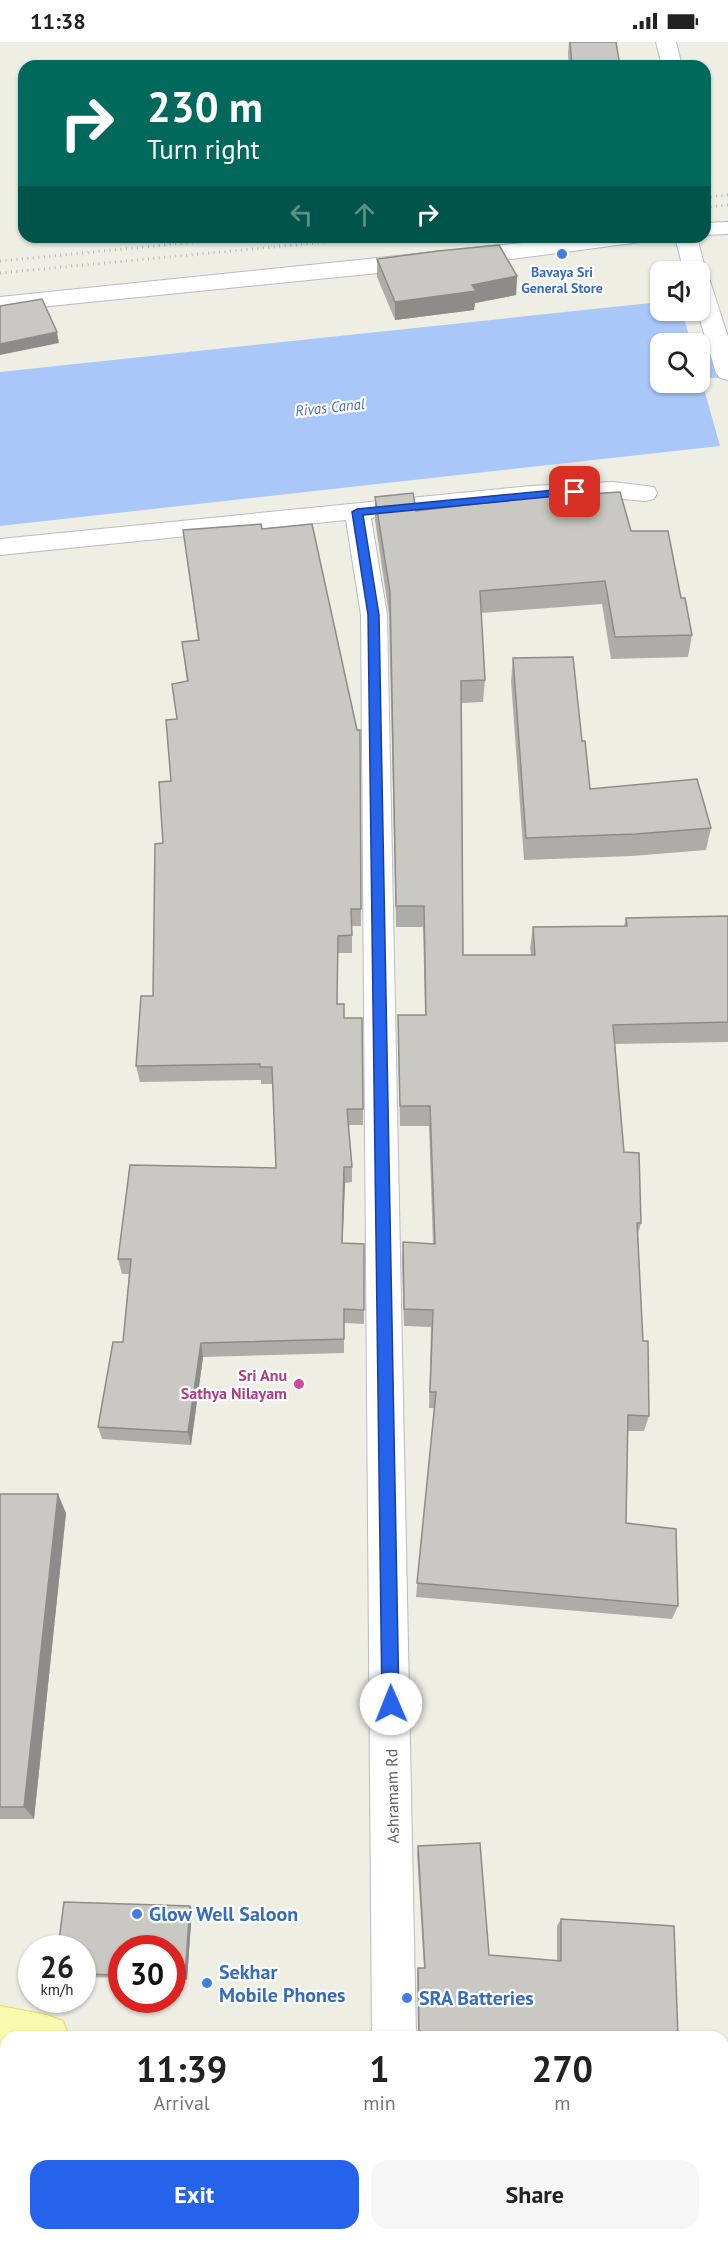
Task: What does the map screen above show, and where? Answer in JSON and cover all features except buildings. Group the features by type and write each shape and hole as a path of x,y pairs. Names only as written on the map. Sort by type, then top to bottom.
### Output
{"main road":[{"path":"0,2028 16,2031"}],"street":[{"path":"666,42 670,60"},
{"path":"711,229 728,228"},
{"path":"0,304 497,254 585,243"},
{"path":"688,243 693,261"},
{"path":"710,316 728,373"},
{"path":"0,547 530,494 613,490 645,494"},
{"name":"Ashramam Rd","path":"357,512 374,615 394,2031"}],"water":[{"path":"650,303 650,321 685,321 688,333 650,333 650,393 705,393 720,446 0,526 0,372"}],"waterway":[{"name":"Rivas Canal","path":"710,368 728,367"}],"railway":[{"path":"711,196 728,195"},
{"path":"711,206 728,205"},
{"path":"0,261 186,243"},
{"path":"0,273 315,243"}],"place":[{"name":"Bavaya Sri General Store","path":"562,254"},
{"name":"Sri Anu Sathya Nilayam","path":"299,1384"},
{"name":"Glow Well Saloon","path":"137,1914"},
{"name":"Sekhar Mobile Phones","path":"207,1983"},
{"name":"SRA Batteries","path":"407,1998"}],"route":[{"path":"391,1704 374,615 357,512 530,494 575,492"}]}
